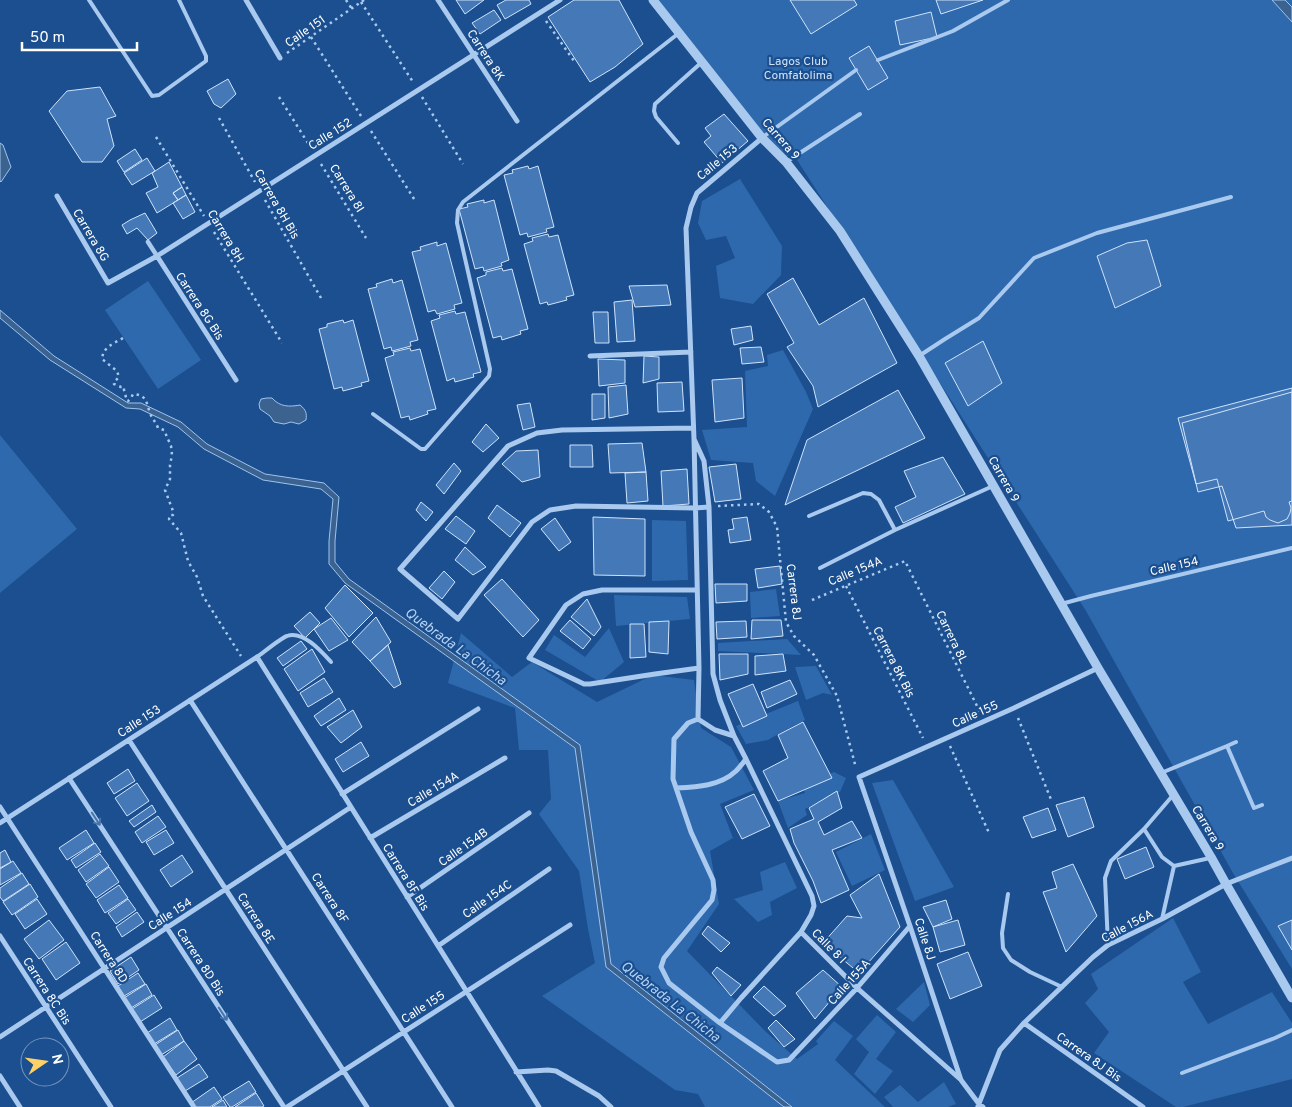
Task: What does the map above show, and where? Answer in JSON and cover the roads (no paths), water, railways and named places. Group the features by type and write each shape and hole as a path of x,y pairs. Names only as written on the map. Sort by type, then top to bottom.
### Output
{"street":[{"path":"246,0 280,58"},
{"name":"Carrera 8K","path":"438,0 516,121"},
{"name":"Calle 152","path":"108,283 157,256 560,0"},
{"name":"Carrera 9","path":"652,0 762,138 786,162 840,231 919,356 1098,668 1212,857 1292,998"},
{"name":"Calle 153","path":"694,439 686,228 696,193 762,138"},
{"name":"Carrera 8G","path":"57,196 108,283"},
{"name":"Carrera 8G Bis","path":"148,242 236,380"},
{"path":"590,356 692,352"},
{"path":"693,428 562,430 537,433 508,446 400,569 458,619 532,522 550,510 576,506 695,508 709,506"},
{"path":"694,439 699,668 698,719"},
{"name":"Calle 8 I","path":"694,439 704,461 709,506 713,674 720,700 734,736 812,896 814,906 801,932 857,988 961,1080"},
{"path":"697,590 602,590 583,594 566,605 529,658 584,684 699,668"},
{"name":"Calle 153","path":"0,823 257,657"},
{"name":"Carrera 8F Bis","path":"257,657 538,1107"},
{"name":"Calle 155","path":"859,777 927,745 1014,708 1098,668"},
{"name":"Carrera 8F","path":"190,700 452,1107"},
{"path":"342,794 478,709"},
{"path":"698,719 715,730 734,736"},
{"path":"698,719 688,723 674,739 673,779 676,788 698,787 718,782 734,772 746,759"},
{"name":"Carrera 8E","path":"129,740 367,1107"},
{"name":"Calle 154A","path":"370,838 505,758"},
{"name":"Calle 8J","path":"859,777 961,1080 980,1106"},
{"name":"Carrera 8D Bis","path":"70,778 285,1107"},
{"name":"Calle 155A","path":"676,788 691,832 712,880 714,890 712,900 664,958 661,967 669,984 720,1023 777,1062 789,1060 801,1049 910,926"},
{"name":"Carrera 8D","path":"0,807 194,1107"},
{"name":"Calle 154","path":"0,1037 351,807"},
{"name":"Calle 154B","path":"407,897 529,813"},
{"name":"Calle 156A","path":"980,1106 1000,1050 1024,1023 1108,945 1226,884 1292,858"},
{"name":"Calle 154C","path":"438,946 549,869"},
{"name":"Calle 155","path":"285,1107 570,925"},
{"path":"720,1023 801,932"},
{"name":"Carrera 8C Bis","path":"0,936 111,1107"},
{"name":"Carrera 8J Bis","path":"1024,1023 1136,1105 1143,1107"},
{"path":"516,1072 556,1071 599,1096 611,1107"},
{"path":"0,1076 20,1107"}],"lane":[{"path":"89,0 152,96 159,95 206,61 206,56 179,0"},
{"path":"878,60 953,31 1008,0"},
{"path":"373,414 421,449 425,449 490,376 457,223 458,210 463,202 679,33"},
{"path":"678,143 656,117 654,111 655,104 702,62"},
{"name":"Calle 153","path":"762,138 856,70"},
{"path":"786,162 860,114"},
{"path":"919,356 979,318 1034,258 1097,232 1232,197"},
{"path":"820,568 895,530 993,486"},
{"path":"809,516 863,493 871,494 879,500 895,530"},
{"name":"Calle 154","path":"1061,604 1292,548"},
{"name":"Calle 153","path":"257,657 288,636 295,636 307,639 318,647 331,662"},
{"path":"1161,773 1236,742"},
{"path":"1228,746 1254,808 1262,804"},
{"path":"1108,945 1105,878 1111,861 1144,829 1174,794"},
{"path":"1144,829 1162,856 1174,866"},
{"path":"1174,866 1212,857"},
{"path":"1162,918 1174,866"},
{"path":"1008,894 1002,933 1003,948 1011,960 1030,972 1062,987"},
{"path":"1182,1073 1292,1030"}],"park label":[{"name":"Lagos Club Comfatolima","path":"798,68"}],"water label":[{"name":"Quebrada La Chicha","path":"456,646"},
{"name":"Quebrada La Chicha","path":"671,1001"}]}
